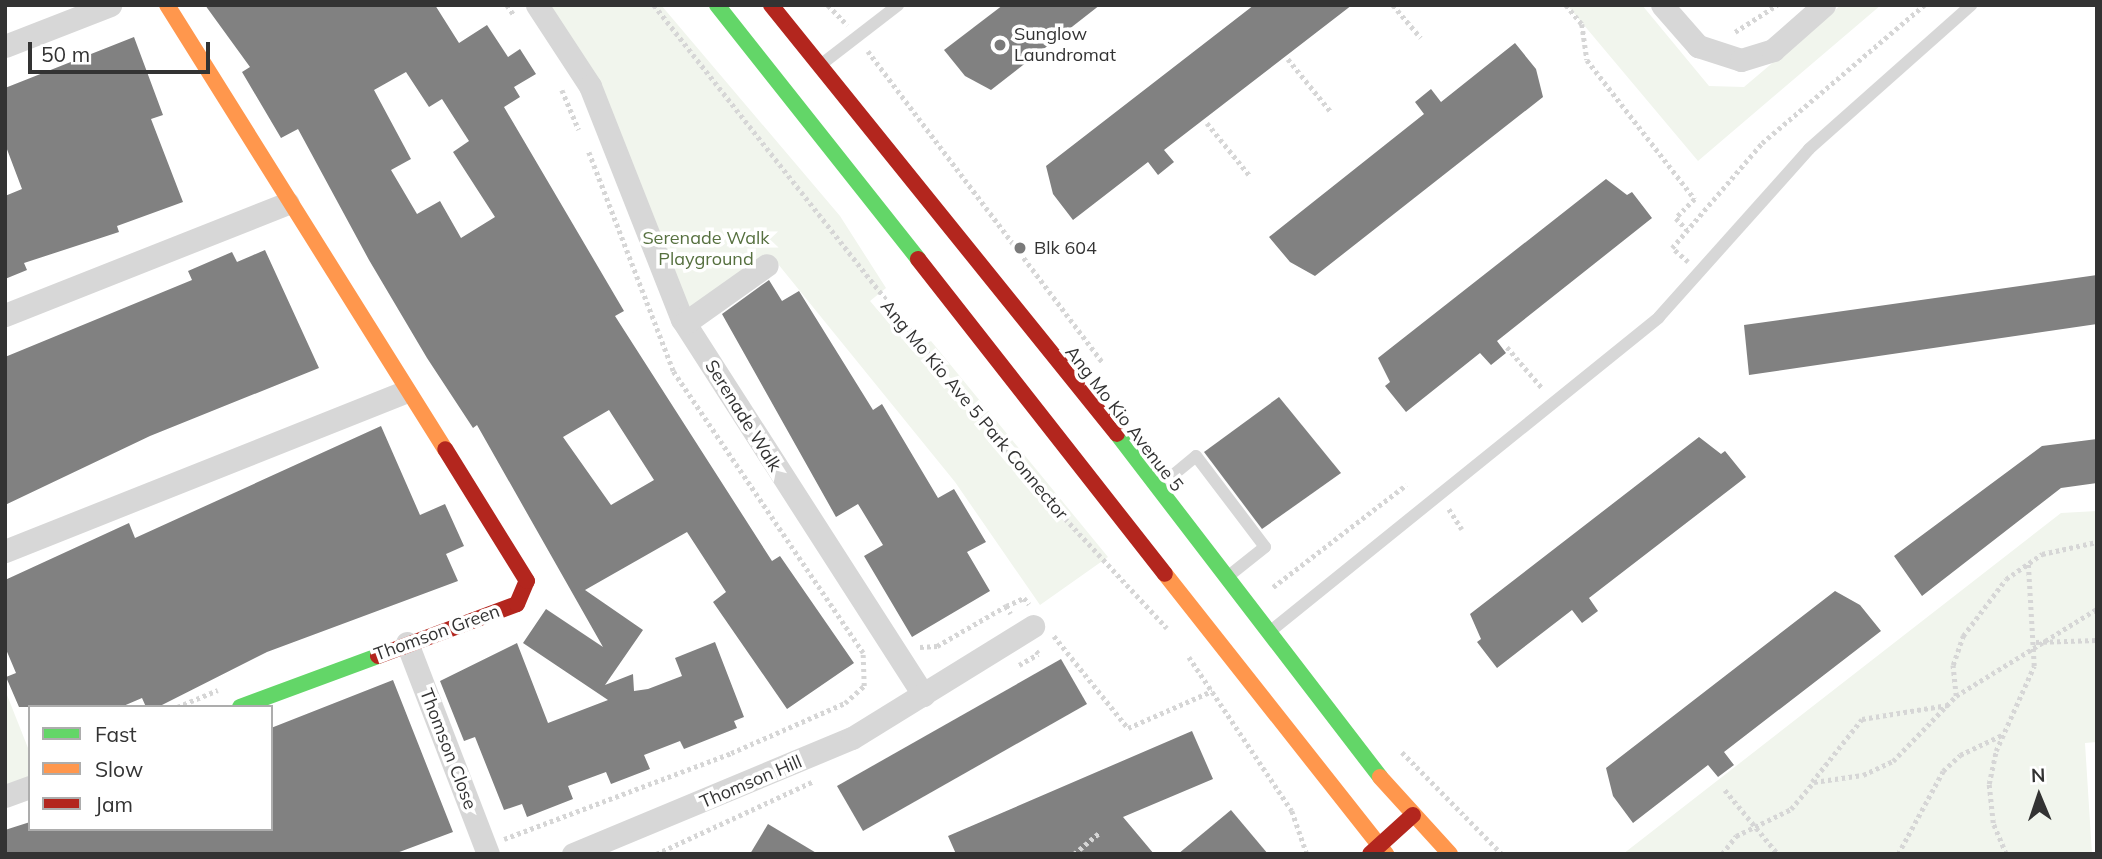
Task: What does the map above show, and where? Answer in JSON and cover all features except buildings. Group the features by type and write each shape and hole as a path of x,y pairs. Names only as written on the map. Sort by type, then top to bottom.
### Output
{"main road":[{"name":"Thomson Green","path":"167,5 405,392 523,569 527,589 517,604 245,705"},
{"path":"717,5 1379,851 1413,815"},
{"name":"Ang Mo Kio Avenue 5","path":"771,5 900,158 1156,490 1413,815 1450,854"},
{"path":"1419,854 1436,838"}],"street":[{"path":"5,46 110,5"},
{"name":"Serenade Walk","path":"537,5 590,86 685,323 923,695"},
{"path":"1662,5 1698,46 1741,60 1773,50 1824,5"},
{"path":"5,315 288,203"},
{"path":"685,323 767,265"},
{"path":"5,551 405,392"},
{"path":"923,695 1035,625"},
{"name":"Thomson Close","path":"407,643 487,850"},
{"name":"Thomson Hill","path":"573,854 758,782 923,695"},
{"path":"5,796 28,788"}],"lane":[{"path":"820,66 898,5"},
{"path":"1270,631 1659,317 1809,149 1971,5"},
{"path":"1156,490 1196,456 1265,547 1227,578"}],"path":[{"path":"507,5 522,25"},
{"name":"Ang Mo Kio Ave 5 Park Connector","path":"654,5 1013,462 1171,633"},
{"path":"828,5 857,37 1109,371"},
{"path":"1393,5 1420,38"},
{"path":"1566,5 1582,24 1587,60 1695,200 1676,218 1687,230"},
{"path":"1722,32 1742,31 1777,5"},
{"path":"1699,272 1672,247 1762,142 1924,5"},
{"path":"1288,59 1331,112"},
{"path":"487,850 731,753 845,703 864,686 863,653 673,370 556,75"},
{"path":"1207,123 1250,176"},
{"path":"1507,347 1533,378"},
{"path":"1272,587 1406,485"},
{"path":"1453,514 1462,529"},
{"path":"1956,696 1953,665 1963,636 2006,579 2028,563 2060,548 2097,542"},
{"path":"1250,558 1293,613"},
{"path":"2006,854 1989,792 2003,734 2034,666 2035,642 2028,563"},
{"path":"911,644 937,646 1024,598 1035,625"},
{"path":"1006,606 1035,625 1128,728 1212,691"},
{"path":"1810,786 1876,771 1956,696 2035,642 2097,609"},
{"path":"2090,614 2097,621"},
{"path":"2035,642 2095,644"},
{"path":"1187,653 1292,811 1307,854"},
{"path":"182,705 223,689"},
{"path":"1722,854 1736,836 1791,809 1862,719 1948,705"},
{"path":"1898,854 1943,771 1959,755 2003,734"},
{"path":"1399,748 1502,854"},
{"path":"1725,790 1778,854"},
{"path":"1074,854 1099,833"}],"green space":[{"name":"Serenade Walk Playground","path":"544,5 661,5 840,216 886,288 870,301 912,350 931,341 1108,557 1040,605 955,482 778,264 682,319"},
{"path":"1567,5 1642,5 1709,86 1744,87 1841,5 1881,5 1698,161"},
{"path":"2097,511 2097,742 2085,743 2092,854 1623,854 2061,513"},
{"path":"5,690 28,748 28,792 5,800"}],"traffic: fast":[{"path":"717,5 918,259"},
{"path":"1117,434 1380,777"},
{"path":"245,705 378,656"}],"traffic: slow":[{"path":"167,5 445,449"},
{"path":"1165,574 1386,854"},
{"path":"1380,777 1450,854"}],"traffic: jam":[{"path":"771,5 1117,434"},
{"path":"918,259 1165,574"},
{"path":"378,656 517,604 527,581 445,449"},
{"path":"1370,854 1413,815"}],"place":[{"name":"Sunglow Laundromat","path":"1000,45"},
{"name":"Blk 604","path":"1020,248"}]}
